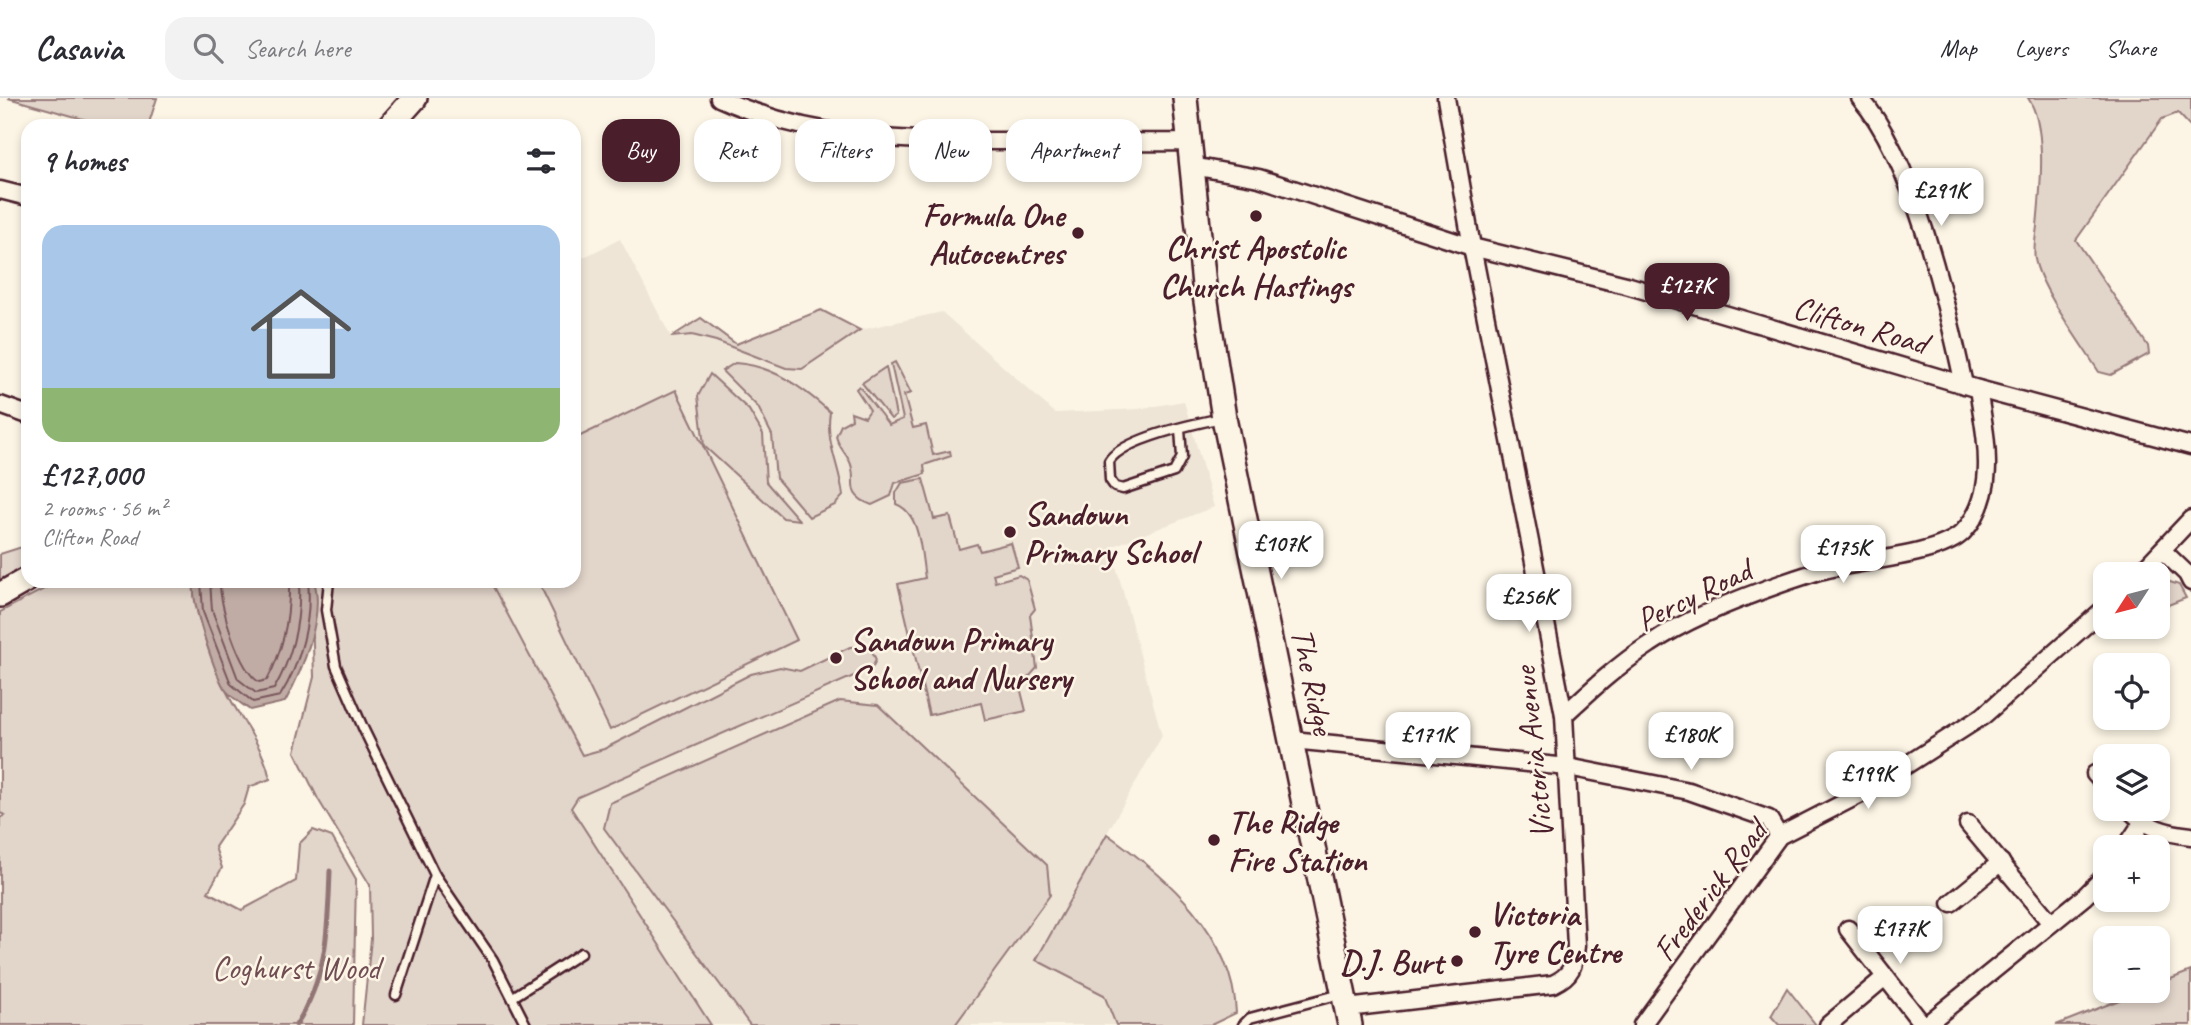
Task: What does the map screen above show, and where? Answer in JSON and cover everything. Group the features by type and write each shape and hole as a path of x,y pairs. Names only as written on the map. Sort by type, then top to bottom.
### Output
{"main road":[{"path":"396,119 415,98"},
{"name":"The Ridge","path":"1185,98 1205,295 1224,418 1347,1009"},
{"path":"0,595 21,583"}],"street":[{"path":"719,98 747,111 839,135 927,142 1188,142"},
{"name":"Victoria Avenue","path":"1347,1009 1553,984 1566,978 1574,967 1576,946 1564,715 1472,247 1446,98"},
{"name":"Percy Road","path":"1564,715 1603,678 1651,642 1693,621 1818,571 1944,545 1963,532 1980,507 1989,456 1971,387 1955,344 1921,223 1891,142 1875,115 1860,98"},
{"name":"Clifton Road","path":"1192,166 1259,178 1472,247 1626,285 1971,387 2191,446"},
{"path":"0,190 21,195"},
{"path":"0,405 21,412"},
{"path":"2150,562 2191,519"},
{"path":"2162,550 2187,574 2191,582"},
{"name":"Frederick Road","path":"1642,1025 1693,960 1746,878 1779,836 1861,794 1983,716 2093,619"},
{"path":"1292,740 1567,767 1689,790 1769,820 1779,836"},
{"path":"2134,835 2142,823 2162,832 2191,836"},
{"path":"1968,824 2050,923"},
{"path":"1951,903 2001,862"},
{"path":"1848,929 1925,1025 2093,886"},
{"path":"1828,1025 1885,976"}],"lane":[{"path":"1181,429 1182,457 1174,472 1123,489 1115,487 1108,470 1113,454 1121,448 1181,429 1224,418"},
{"path":"328,588 326,610 336,666 435,875 493,960 526,1025"},
{"path":"396,995 435,875"},
{"path":"513,997 581,953"},
{"path":"1243,1025 1250,1018 1347,1009"}],"shaded area":[{"name":"Sandown Primary School and Nursery","path":"620,239 671,337 701,318 736,344 821,310 860,330 942,312 1055,413 1138,409 1184,401 1214,507 1111,547 1162,736 1036,959 1104,995 1116,1025 711,1025 571,809 592,773 494,588 581,588 581,258"}],"green space":[{"path":"8,98 157,98 150,119 83,119"},
{"path":"2028,98 2191,98 2191,127 2178,113 2162,119 2076,240 2148,346 2149,354 2111,375 2099,372 2053,300 2038,271 2034,251 2041,178 2040,142 2034,110"},
{"path":"821,310 860,330 802,369 786,368 716,341 692,335 671,337 701,318 736,344"},
{"path":"895,362 911,393 904,395 913,428 926,425 933,455 950,451 951,456 924,465 925,474 895,483 891,496 872,505 863,501 854,491 852,467 836,436 841,425 852,419 851,412 865,417 870,410 856,389 859,386 889,425 903,419 891,364"},
{"path":"735,363 762,368 786,379 830,412 831,444 843,496 835,505 809,517 776,478 772,435 758,407 722,371"},
{"path":"886,367 896,416 891,419 862,383"},
{"path":"710,374 749,410 763,434 766,482 799,520 783,518 704,446 698,396"},
{"path":"676,390 797,640 610,730 541,588 581,588 581,436"},
{"path":"923,479 934,519 950,516 959,549 977,544 980,551 1011,543 1018,567 993,574 995,582 1019,575 1027,580 1035,609 1030,615 1037,668 1020,687 1026,711 985,720 981,703 929,715 898,584 925,578 915,525 911,516 896,504 896,493 902,483"},
{"path":"21,547 21,569 0,581 0,554"},
{"path":"2170,582 2179,585 2186,598 2170,604"},
{"name":"Coghurst Wood","path":"46,588 194,588 195,603 209,651 231,700 262,754 270,779 249,787 244,804 215,847 222,868 208,892 242,910 296,881 299,844 313,830 332,837 356,879 353,1025 0,1025 0,818 5,815 0,813 0,612"},
{"path":"311,588 494,588 582,755 604,749 751,674 780,667 800,671 850,647 870,646 876,660 872,668 578,797 571,808 711,1025 362,1025 371,939 370,885 318,799 295,752 314,677"},
{"path":"840,701 878,705 1047,865 1050,895 955,1025 750,1025 604,828 610,803"},
{"path":"1107,834 1173,888 1209,933 1223,958 1232,984 1236,1013 1211,1025 1116,1025 1104,995 1036,960"},
{"path":"2191,971 2191,1025 2056,1025 2112,1003 2170,1003 2170,979"},
{"path":"1787,988 1816,1025 1779,1025 1771,1016"}],"water":[{"path":"316,588 316,610 310,643 285,702 250,710 226,691 204,634 194,589"}],"waterway":[{"path":"296,1025 315,988 320,970 327,932 330,871"}],"place":[{"name":"Christ Apostolic Church Hastings","path":"1256,216"},
{"name":"Formula One Autocentres","path":"1078,233"},
{"name":"Sandown Primary School","path":"1010,532"},
{"name":"Sandown Primary School and Nursery","path":"836,658"},
{"name":"The Ridge Fire Station","path":"1214,840"},
{"name":"Victoria Tyre Centre","path":"1475,932"},
{"name":"D.J. Burt","path":"1457,961"}]}
